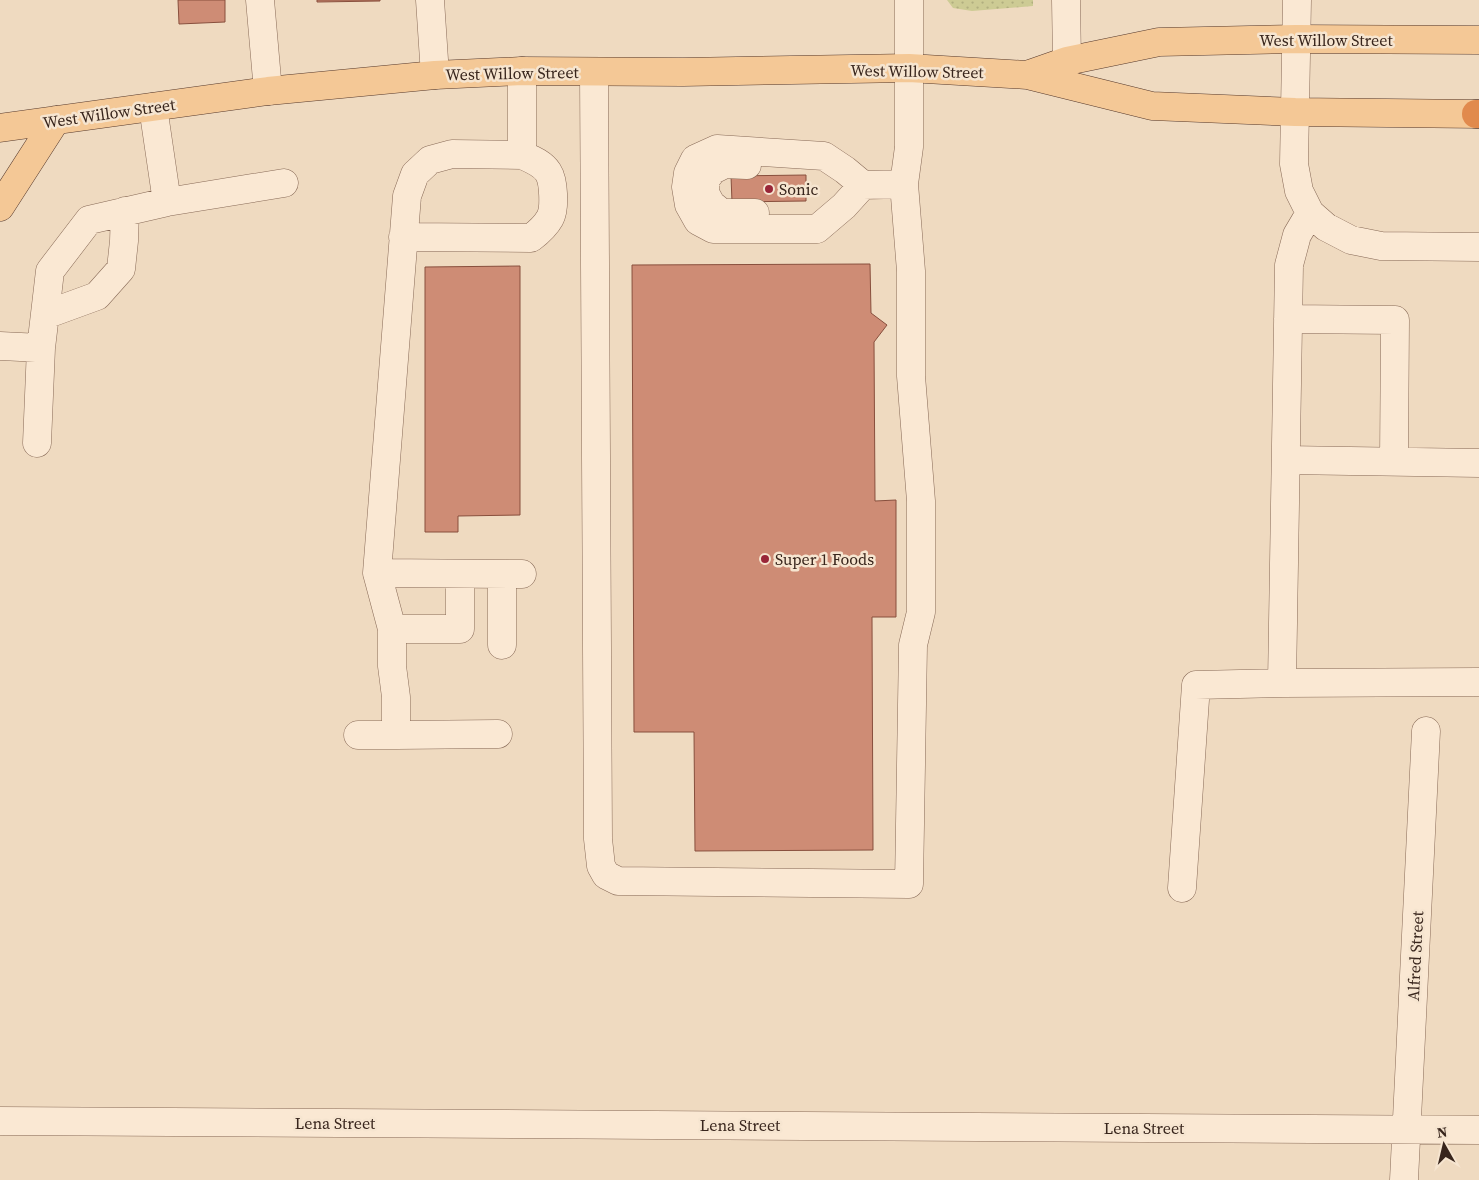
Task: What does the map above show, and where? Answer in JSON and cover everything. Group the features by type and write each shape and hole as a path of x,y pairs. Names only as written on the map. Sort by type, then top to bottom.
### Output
{"main road":[{"name":"West Willow Street","path":"1027,75 1067,61 1158,42 1296,39 1479,40"},
{"name":"West Willow Street","path":"0,128 268,91 435,74 522,71 594,72 909,68 1027,75 1152,106 1295,112 1478,114"},
{"path":"0,207 56,120"}],"street":[{"path":"260,0 268,91"},
{"path":"430,0 435,74"},
{"path":"594,72 598,839 601,866 606,875 618,881 910,884 913,644 922,612 920,501 911,376 911,271 904,184 909,147 909,0"},
{"path":"1066,0 1067,61"},
{"path":"1297,0 1294,164 1299,191 1310,213 1326,227 1351,240 1381,246 1479,247"},
{"path":"522,71 522,155"},
{"path":"153,107 167,202"},
{"path":"717,149 824,156 854,177 844,206 817,229 713,229 698,221 689,205 686,187 688,173 695,160 717,149"},
{"path":"396,735 392,629 377,573 403,237 407,196 415,174 430,160 452,154 522,155 537,162 548,172 554,184 552,216 543,228 531,238 403,237"},
{"path":"844,206 822,212 722,213 711,204 705,194 705,180 713,170 724,164 818,167 854,177 904,184"},
{"path":"37,444 42,348 50,271 89,220 167,202 284,184"},
{"path":"45,315 97,296 121,269 125,212"},
{"path":"1282,682 1289,265 1298,235 1310,213"},
{"path":"1288,319 1395,320 1394,461"},
{"path":"0,346 42,348"},
{"path":"1286,460 1479,464"},
{"path":"377,573 512,574 502,645"},
{"path":"392,629 460,629 460,574"},
{"path":"1182,888 1196,685 1282,682 1479,682"},
{"name":"Alfred Street","path":"1404,1180 1426,731"},
{"path":"358,735 498,734"},
{"name":"Lena Street","path":"0,1121 1479,1130"}],"shaded area":[{"path":"947,0 1033,0 1033,6 972,11 953,8"}],"building":[{"path":"178,0 225,0 225,22 179,24"},
{"path":"317,0 380,0 380,1 317,2"},
{"name":"Sonic","path":"806,175 806,201 732,202 731,176"},
{"name":"Super 1 Foods","path":"870,264 871,313 887,325 874,342 875,501 896,500 896,617 872,617 873,850 695,851 694,732 634,732 632,265"},
{"path":"520,266 520,515 458,516 458,532 425,532 425,267"}],"place":[{"name":"Sonic","path":"769,189"},
{"name":"Super 1 Foods","path":"765,559"}]}
